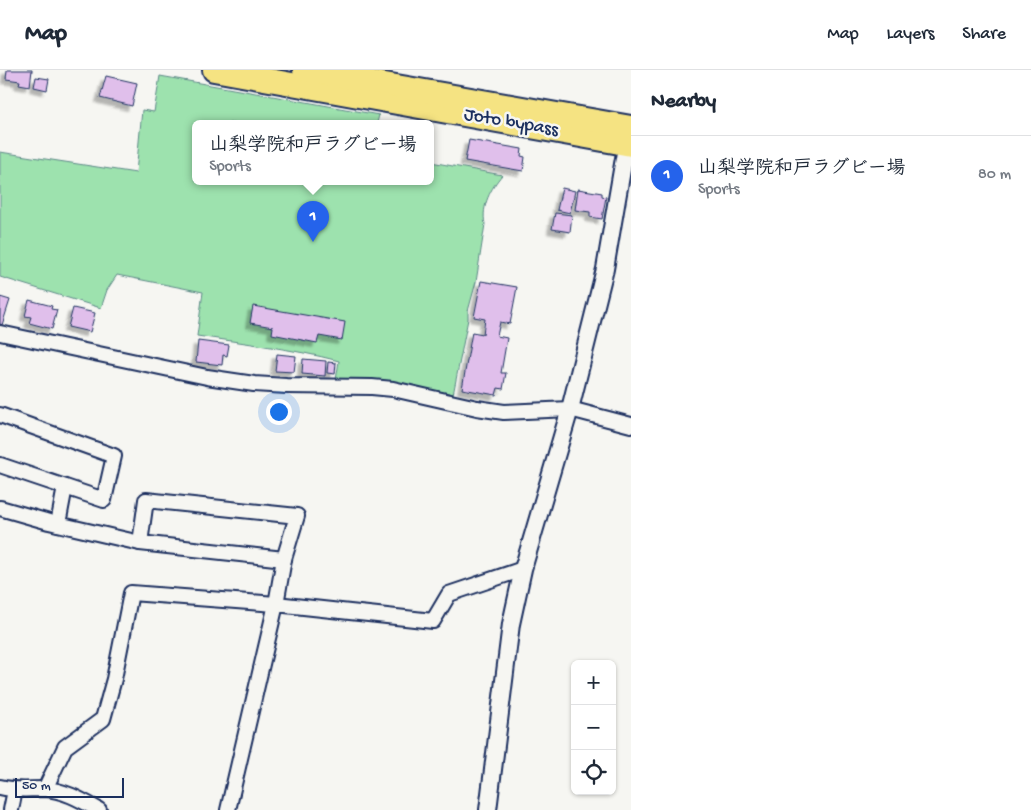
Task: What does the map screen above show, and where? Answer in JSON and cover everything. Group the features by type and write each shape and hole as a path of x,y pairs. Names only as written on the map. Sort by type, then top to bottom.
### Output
{"highway":[{"name":"Joto bypass","path":"214,70 387,85"},
{"name":"Joto bypass","path":"304,70 630,132"}],"street":[{"path":"488,810 511,624 523,569 570,409 604,269 630,132"},
{"path":"0,333 207,377 254,384 393,389 504,412 570,409 631,425"},
{"path":"0,416 114,456 104,500 0,465"},
{"path":"58,524 65,487"},
{"path":"140,543 146,500 298,516 284,559 276,604 228,810"},
{"path":"0,508 140,543 284,559"},
{"path":"45,789 64,747 103,718 114,679 131,593 276,604 433,620 449,594 523,569"},
{"path":"0,787 15,790 45,789 72,795 99,810"},
{"path":"11,810 15,790"}],"green space":[{"path":"160,76 379,115 378,120 192,120 192,185 434,185 434,163 502,175 491,191 484,211 485,224 476,282 468,311 453,395 366,380 336,380 339,361 287,350 197,336 203,292 117,275 107,290 101,308 0,277 0,152 136,173 142,110 154,112"}],"building":[{"path":"7,70 32,70 30,86 19,84 20,81 6,79"},
{"path":"106,76 137,83 132,106 100,98"},
{"path":"36,77 49,79 47,90 34,87"},
{"path":"469,140 522,149 521,156 525,157 523,171 465,161"},
{"path":"562,188 575,191 570,213 557,210"},
{"path":"578,189 602,193 602,196 606,197 602,219 590,217 590,212 575,210"},
{"path":"555,213 572,215 570,232 552,229"},
{"path":"481,281 517,287 510,324 500,322 497,336 507,338 501,373 506,373 503,389 498,388 496,395 462,389 472,332 483,334 485,319 474,317"},
{"path":"0,297 10,300 2,325 0,324"},
{"path":"29,300 52,306 51,309 57,310 52,329 29,323 31,317 25,316"},
{"path":"253,306 345,322 342,340 319,336 317,343 272,334 273,327 250,323"},
{"path":"73,308 95,313 90,332 68,327"},
{"path":"198,341 229,345 227,356 223,355 222,365 196,362"},
{"path":"277,354 296,356 294,372 275,371"},
{"path":"303,359 326,361 325,376 302,374"},
{"path":"328,362 336,363 335,374 327,373"}],"place":[{"name":"山梨学院和戸ラグビー場","path":"313,242"}]}
